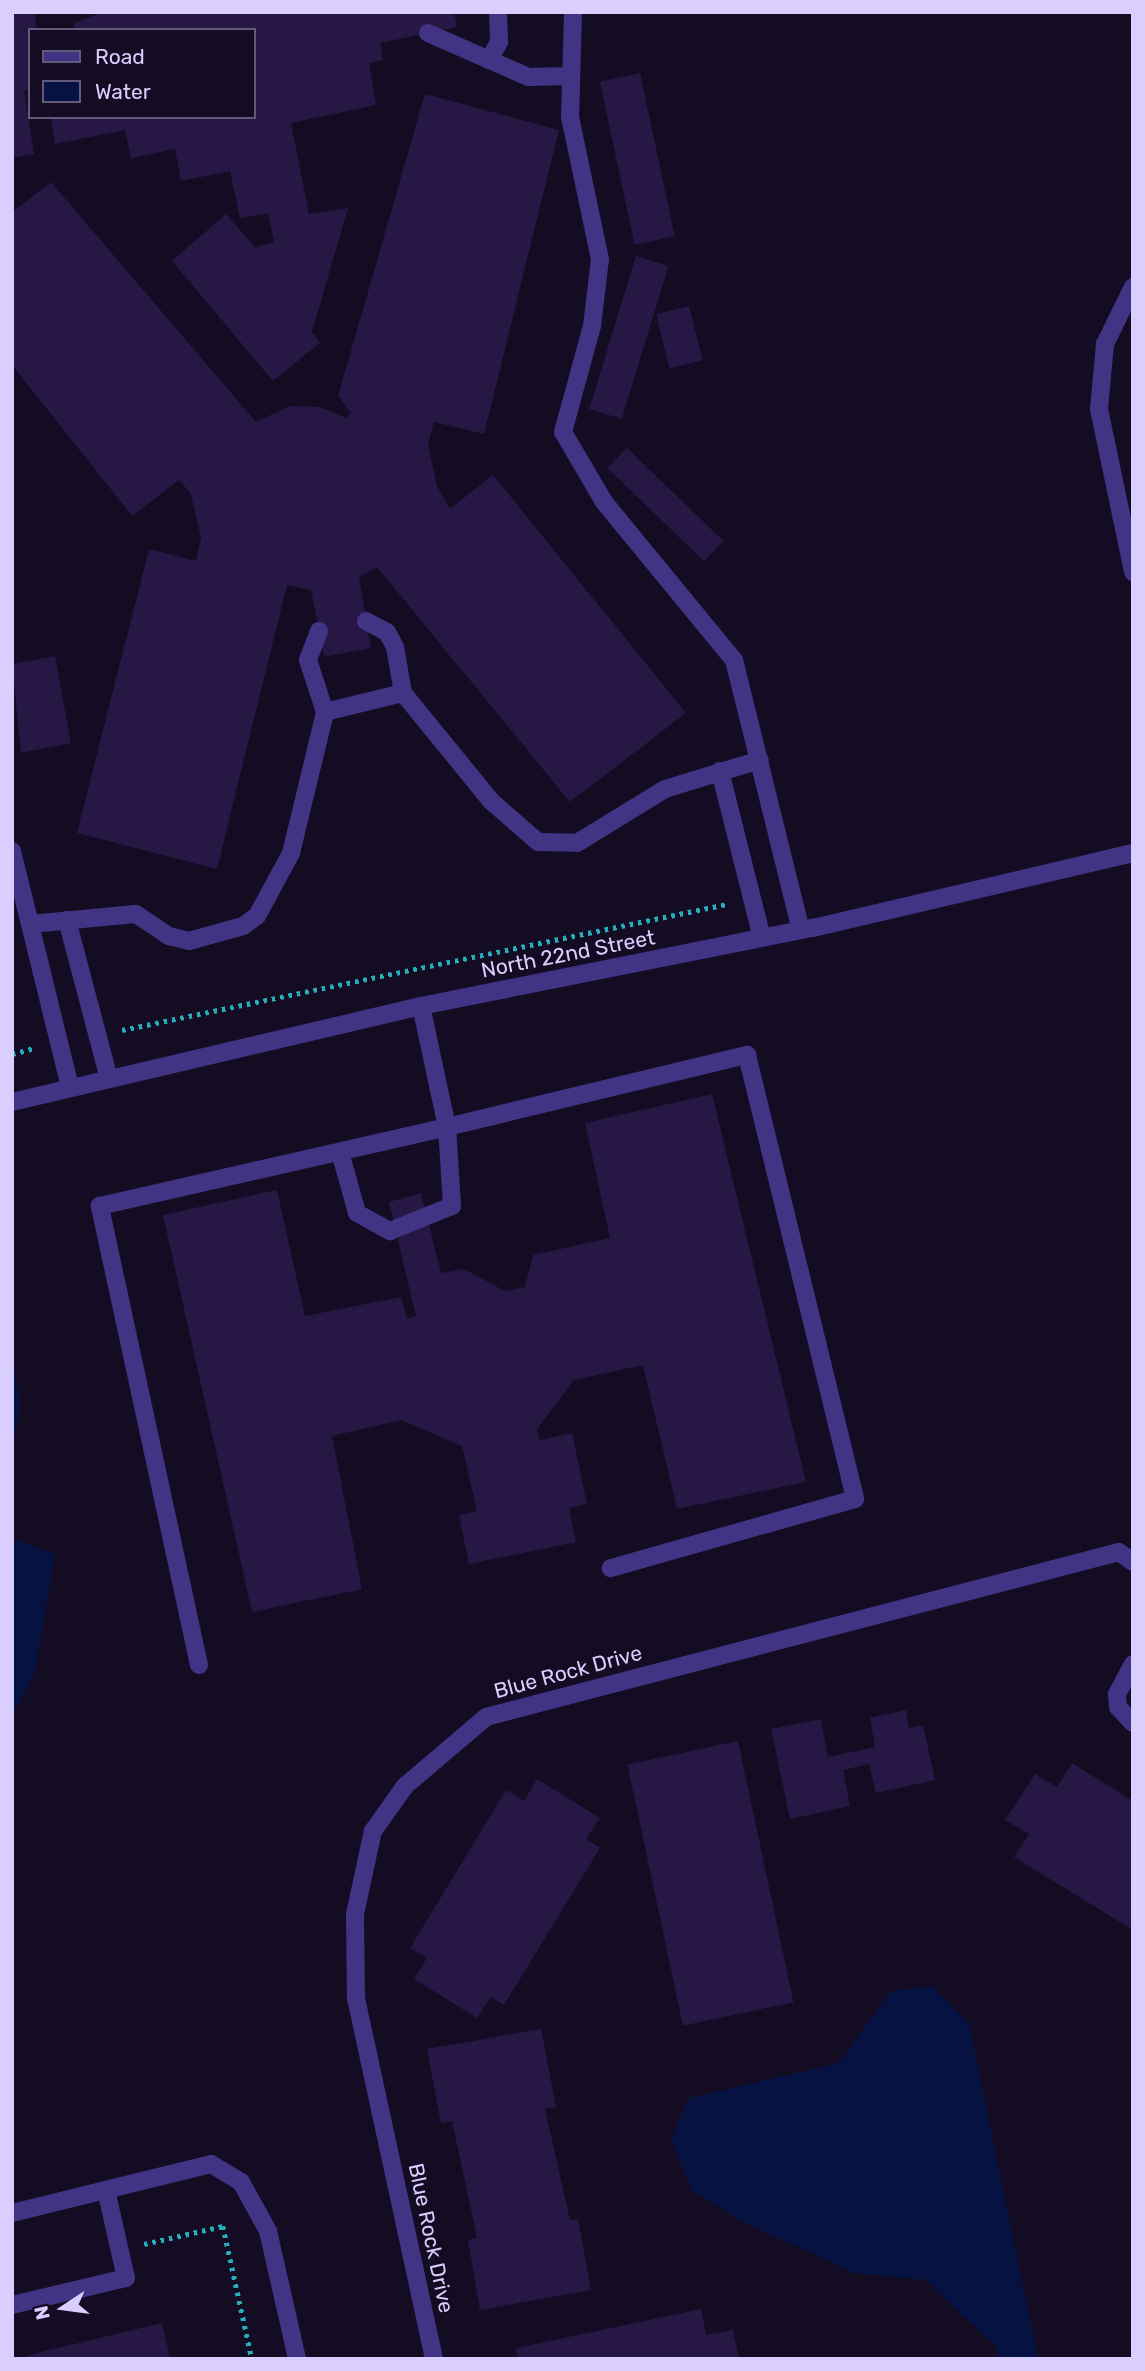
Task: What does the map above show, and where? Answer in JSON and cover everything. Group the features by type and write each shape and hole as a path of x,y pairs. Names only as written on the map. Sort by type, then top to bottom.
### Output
{"street":[{"path":"489,60 499,42 498,12"},
{"path":"573,12 570,117 600,259 592,326 563,432 604,502 734,660 801,930"},
{"path":"428,33 543,81 571,76"},
{"path":"1133,287 1113,322 1100,376 1103,441 1126,516 1133,572"},
{"path":"366,621 387,632 395,647 403,692 491,801 538,842 593,837 665,789 760,760"},
{"path":"30,924 136,914 169,936 189,941 257,916 291,853 325,712 308,660 319,631"},
{"path":"325,712 403,692"},
{"path":"720,771 762,938"},
{"path":"12,851 70,1088"},
{"name":"North 22nd Street","path":"12,1102 421,1006 801,930 1133,853"},
{"path":"67,920 109,1079"},
{"path":"340,1152 357,1213 390,1231 452,1206 447,1127 421,1006"},
{"path":"199,1665 100,1206 747,1055 855,1499 611,1568"},
{"name":"Blue Rock Drive","path":"434,2359 356,1998 355,1914 373,1831 405,1786 486,1717 1119,1552 1133,1562"},
{"path":"1133,1664 1117,1694 1118,1707 1133,1723"},
{"path":"12,2213 211,2164 241,2182 268,2231 297,2359"},
{"path":"12,2305 126,2278 106,2190"}],"path":[{"path":"96,1034 753,898"},
{"path":"119,2250 223,2226 252,2359"}],"water":[{"path":"12,1351 20,1406 12,1453"},
{"path":"19,1540 55,1555 35,1672 12,1717 12,1546"},
{"path":"932,1986 969,2024 1038,2359 997,2359 997,2348 926,2280 855,2273 741,2221 692,2190 671,2139 689,2098 839,2063 891,1991"}],"building":[{"path":"12,12 34,12 37,28 28,28 28,90 24,91 34,154 12,158"},
{"path":"103,12 454,12 457,27 380,43 383,60 369,63 376,105 291,123 309,214 348,208 312,332 320,343 273,381 172,261 226,214 255,247 274,242 268,213 240,218 230,171 181,181 175,149 131,158 125,130 55,144 51,119 256,119 256,28 75,28 74,23"},
{"path":"640,73 675,236 635,245 600,82"},
{"path":"425,94 559,130 484,434 434,422 428,444 437,486 450,509 493,475 686,713 570,802 377,567 359,577 371,648 324,657 311,590 287,585 217,869 77,833 149,549 196,561 201,538 191,494 179,480 132,516 12,365 12,212 51,182 256,422 290,406 320,407 346,418 351,413 338,396"},
{"path":"636,256 669,266 622,419 589,409"},
{"path":"689,306 703,360 670,369 656,314"},
{"path":"627,448 723,541 704,561 608,468"},
{"path":"55,656 71,743 21,753 12,664"},
{"path":"712,1094 806,1482 677,1509 643,1365 574,1380 537,1429 539,1440 572,1433 587,1504 569,1508 576,1542 469,1564 459,1515 477,1511 462,1446 401,1420 332,1436 362,1589 252,1612 163,1215 277,1190 305,1316 401,1297 407,1319 416,1316 389,1202 421,1193 441,1273 464,1269 505,1291 525,1287 533,1255 610,1238 585,1123"},
{"path":"906,1710 909,1728 923,1725 935,1780 876,1793 869,1764 843,1770 850,1806 790,1819 771,1729 821,1719 828,1757 875,1747 870,1718"},
{"path":"738,1741 794,2002 683,2026 627,1764"},
{"path":"1072,1763 1133,1801 1133,1930 1014,1857 1029,1834 1005,1820 1035,1774 1057,1787"},
{"path":"537,1779 600,1818 586,1839 600,1848 504,2005 491,1997 477,2018 414,1979 427,1958 410,1948 506,1790 524,1801"},
{"path":"541,2029 556,2107 545,2109 570,2220 578,2219 591,2290 480,2310 468,2240 477,2238 452,2121 441,2123 427,2049"},
{"path":"701,2309 706,2335 733,2330 739,2359 518,2359 516,2348"},
{"path":"162,2323 170,2359 17,2359 41,2352"}]}
